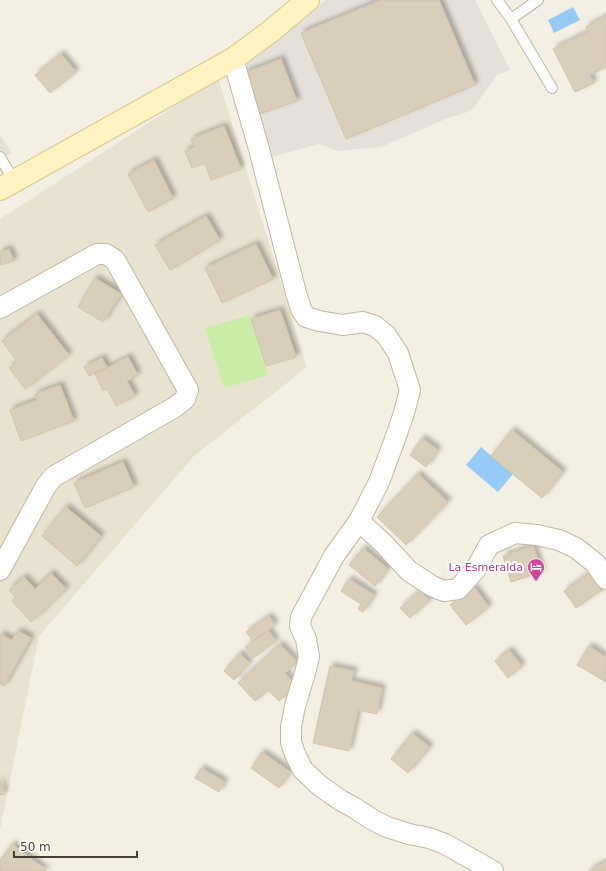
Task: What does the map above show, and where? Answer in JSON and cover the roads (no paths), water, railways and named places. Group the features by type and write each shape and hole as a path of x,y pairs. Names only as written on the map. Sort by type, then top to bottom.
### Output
{"main road":[{"path":"7,185 233,58 271,31 308,0"}],"street":[{"path":"233,58 259,149 301,309 306,317 319,322 343,325 363,322 375,326 386,334 398,353 410,390 404,413 379,482 359,521 334,556 302,617 300,626 306,639 309,657 295,706 291,742 294,754 303,770 319,785 373,820 387,827 429,838 445,844 494,871"},
{"path":"0,308 97,254 106,254 115,260 188,390 185,399 175,407 53,477 46,486 0,570"},
{"path":"359,521 383,543 409,571 432,586 444,591 458,589 476,569 489,545 515,533 537,535 559,540 576,548 595,563 606,580"}],"lane":[{"path":"498,0 552,88"},
{"path":"511,19 538,0"},
{"path":"0,157 7,185"}],"water":[{"path":"573,7 580,20 554,33 548,20"},
{"path":"481,447 513,474 498,492 466,465"}],"place":[{"name":"La Esmeralda","path":"536,582"}]}
